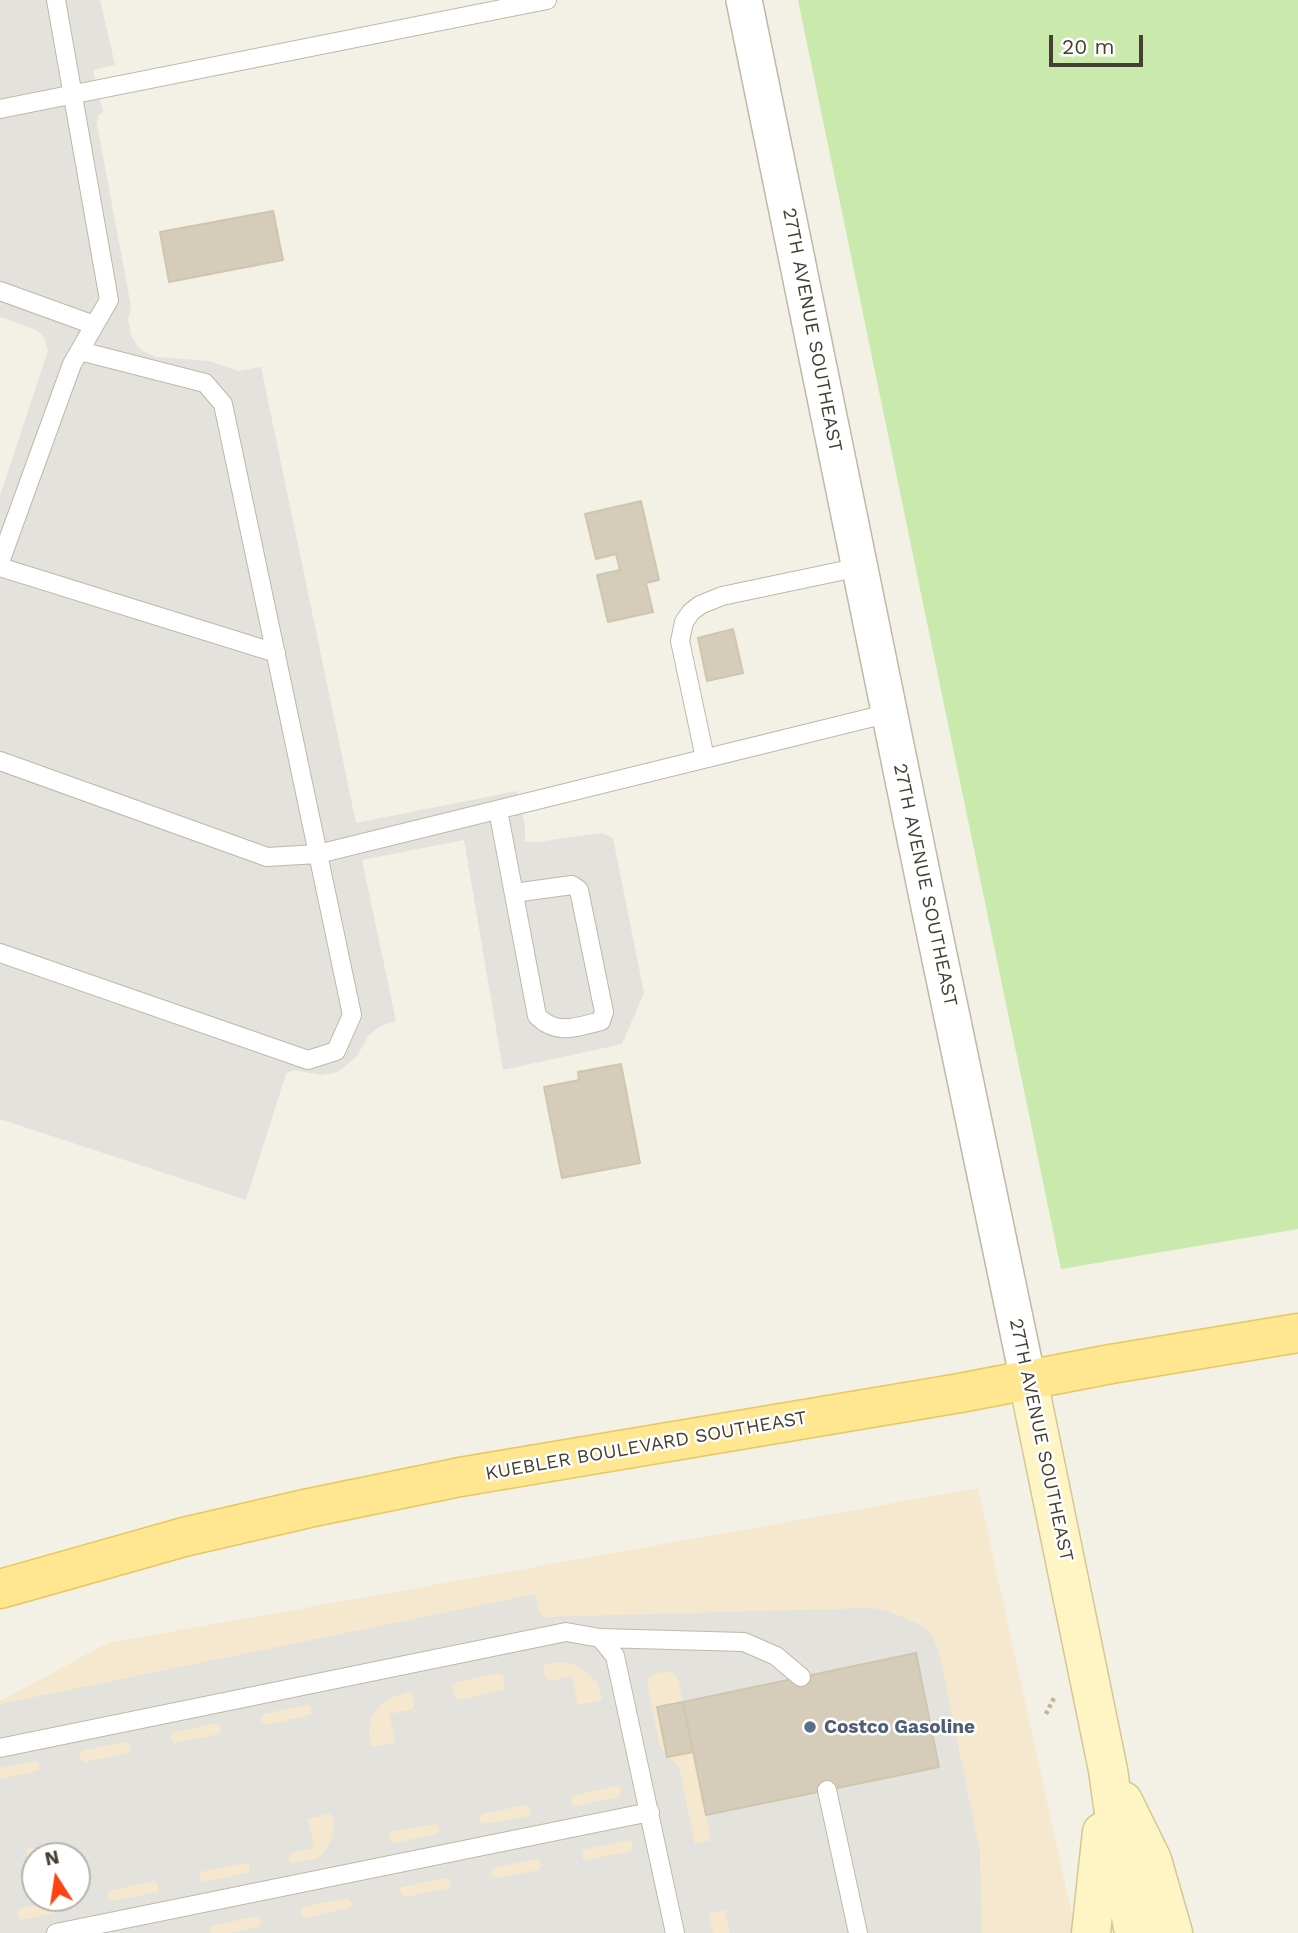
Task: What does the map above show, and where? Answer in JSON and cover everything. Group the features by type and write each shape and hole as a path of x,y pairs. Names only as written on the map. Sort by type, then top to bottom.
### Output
{"main road":[{"name":"KUEBLER BOULEVARD SOUTHEAST","path":"0,1589 184,1537 460,1477 1298,1333"}],"street":[{"name":"27TH AVENUE SOUTHEAST","path":"744,0 1108,1770 1133,1933"},
{"name":"27TH AVENUE SOUTHEAST","path":"1108,1770 1152,1860 1173,1933"},
{"path":"1091,1933 1108,1770"}],"lane":[{"path":"56,0 109,300 72,365 0,564 276,653"},
{"path":"0,109 547,0"},
{"path":"0,291 94,325"},
{"path":"0,953 308,1060 336,1051 352,1015 223,404 205,383 80,351"},
{"path":"705,758 680,641 684,622 691,612 722,596 860,567"},
{"path":"0,761 267,857 318,854 890,713"},
{"path":"498,810 537,1016 547,1025 572,1029 601,1021 604,1012 579,890 572,885 514,893"},
{"path":"0,1748 566,1632 600,1637 744,1643 776,1656 802,1677"},
{"path":"600,1637 615,1656 675,1933"},
{"path":"827,1790 858,1933"},
{"path":"56,1933 650,1812"}],"shaded area":[{"path":"0,0 100,0 115,65 93,70 103,112 98,116 97,124 131,307 128,319 136,344 142,351 156,357 209,361 238,371 261,367 356,823 517,791 525,826 525,841 537,842 601,833 613,838 644,993 622,1044 503,1070 464,840 362,860 396,1021 381,1026 368,1036 357,1056 341,1070 320,1075 294,1070 286,1074 246,1200 0,1119 0,496 48,350 44,337 36,330 0,317"},
{"path":"978,1488 1076,1933 0,1933 0,1701 108,1643"},
{"path":"535,1594 543,1617 870,1608 885,1610 921,1625 931,1634 939,1651 980,1853 982,1933 730,1933 725,1910 709,1914 713,1933 229,1933 259,1927 260,1919 256,1916 212,1926 210,1933 0,1933 0,1779 40,1768 35,1761 0,1768 0,1704","holes":["565,1662 579,1666 596,1681 601,1700 578,1705 572,1676 549,1681 544,1664","666,1671 673,1673 678,1680 683,1702 657,1707 667,1755 660,1746 648,1680 652,1675","498,1673 503,1676 505,1687 503,1690 459,1700 455,1697 452,1686 454,1683","408,1692 412,1695 414,1705 413,1709 389,1714 395,1742 373,1747 369,1730 372,1717 390,1698","307,1705 312,1713 266,1725 261,1717 263,1714","216,1723 220,1725 221,1731 219,1734 175,1743 170,1735","125,1742 131,1749 128,1753 85,1762 80,1759 79,1754 82,1751","693,1752 711,1840 695,1844 679,1767 668,1756","617,1786 621,1789 619,1797 575,1806 571,1803 572,1796","526,1805 531,1812 528,1816 485,1824 480,1822 482,1814","332,1815 334,1825 331,1839 324,1852 316,1859 294,1863 290,1861 291,1853 314,1848 308,1819","435,1824 440,1831 437,1834 394,1843 389,1840 391,1832","628,1840 632,1843 630,1851 586,1860 582,1858 583,1850","537,1859 542,1866 539,1870 496,1878 491,1875 493,1868","245,1863 249,1865 250,1871 204,1882 199,1875 201,1872","446,1878 451,1885 448,1888 405,1897 401,1894 402,1887","154,1881 159,1889 157,1892 113,1901 108,1898 108,1893","347,1898 351,1901 352,1906 349,1908 306,1918 301,1915 303,1907"]}],"green space":[{"path":"798,0 1298,0 1298,1229 1061,1269"}],"building":[{"path":"273,211 283,260 169,282 160,232"},
{"path":"641,501 659,580 646,583 653,612 608,622 597,575 620,570 616,554 596,559 585,514"},
{"path":"733,629 743,673 707,681 698,638"},
{"path":"621,1064 640,1163 562,1178 544,1087 579,1080 578,1072"},
{"name":"Costco Gasoline","path":"916,1653 939,1767 706,1815 683,1702"},
{"path":"683,1702 693,1752 667,1757 657,1707"}],"place":[{"name":"Costco Gasoline","path":"810,1727"}]}
